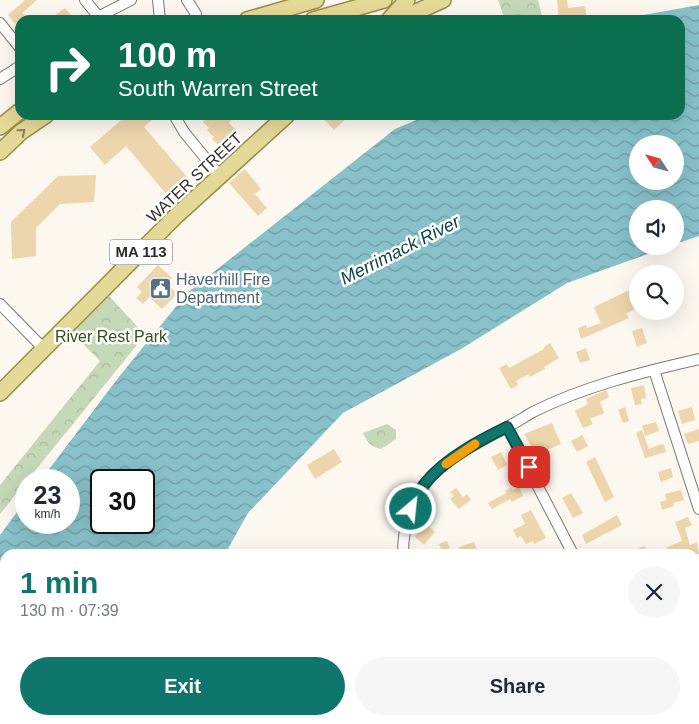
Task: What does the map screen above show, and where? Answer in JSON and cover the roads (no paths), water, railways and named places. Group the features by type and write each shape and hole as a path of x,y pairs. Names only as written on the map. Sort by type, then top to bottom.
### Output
{"main road":[{"path":"264,15 316,0"},
{"path":"331,15 384,0"},
{"path":"394,15 407,0"},
{"path":"409,15 443,0"},
{"path":"0,127 15,116"},
{"path":"0,152 39,120"},
{"name":"WATER STREET","path":"0,393 176,216 282,120"}],"street":[{"path":"85,0 93,15"},
{"path":"101,15 131,0"},
{"path":"158,0 160,15"},
{"path":"187,0 196,14"},
{"path":"0,23 15,42"},
{"path":"0,79 15,69"},
{"path":"177,120 184,132 220,176"},
{"path":"0,304 44,349"},
{"path":"403,549 405,528 416,497 426,482 441,468 479,441 533,412 568,396 605,383 699,358"},
{"path":"654,370 699,510"},
{"path":"507,427 570,549"}],"water":[{"name":"Merrimack River","path":"699,5 699,236 684,241 684,200 629,200 629,255 645,255 567,283 461,349 343,413 248,513 228,549 0,549 0,535 15,515 15,534 80,534 80,469 49,469 118,378 187,293 395,129 416,120 685,120 685,15 644,15"}],"place":[{"name":"Haverhill Fire Department","path":"160,288"}],"park label":[{"name":"River Rest Park","path":"111,336"}]}
